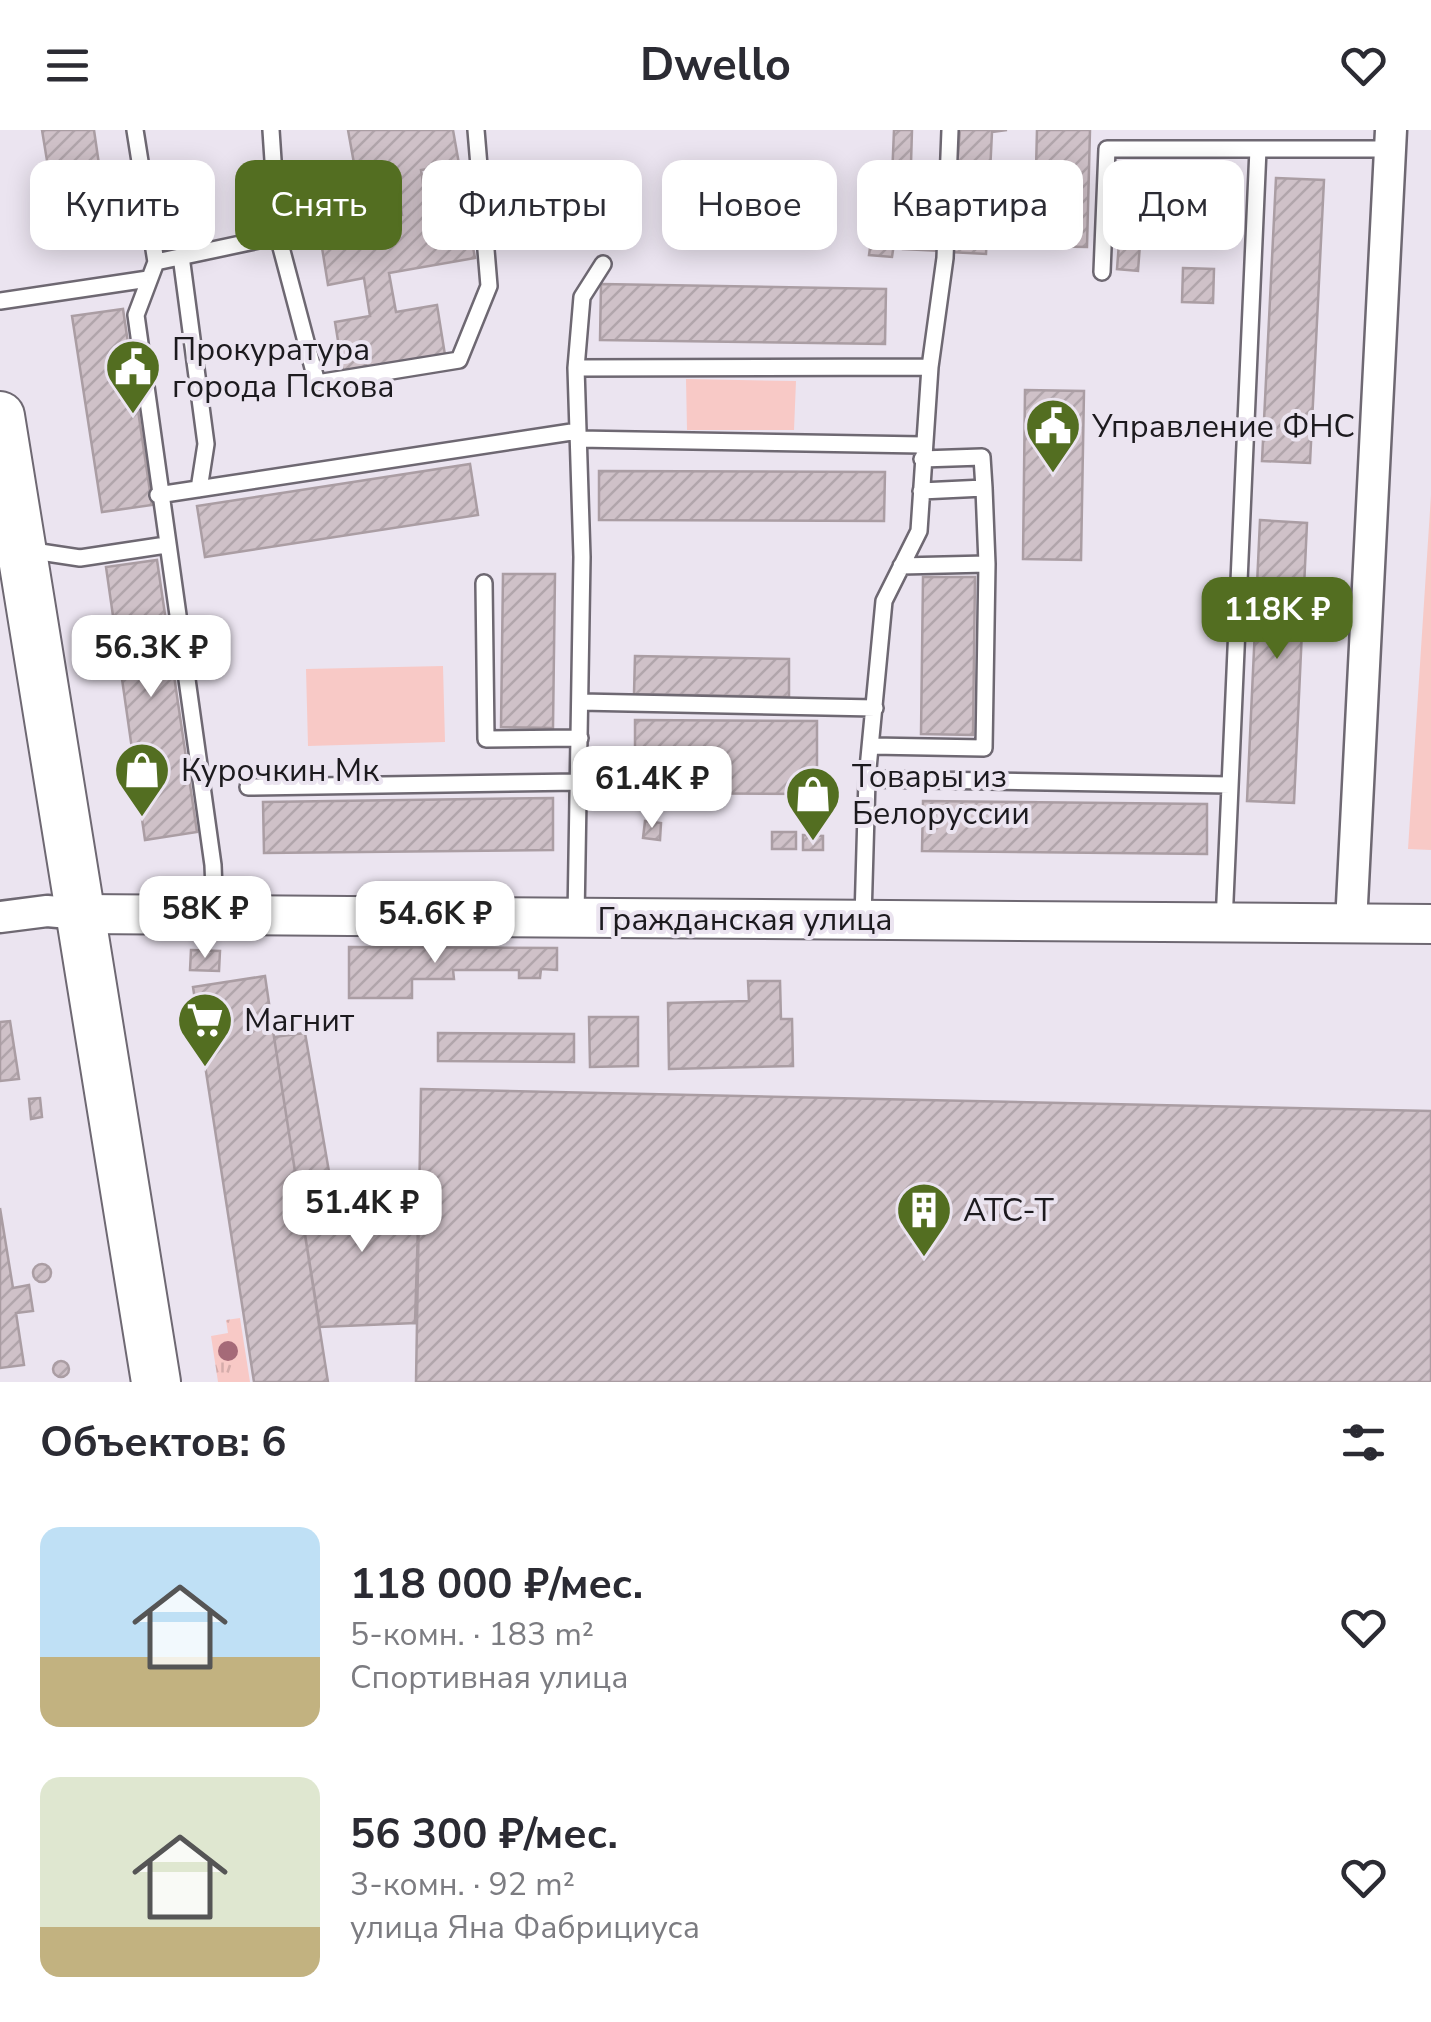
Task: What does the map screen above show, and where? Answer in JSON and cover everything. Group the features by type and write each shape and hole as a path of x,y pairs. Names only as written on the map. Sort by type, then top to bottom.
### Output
{"main road":[{"path":"0,416 11,551 81,914 156,1382"}],"street":[{"path":"1351,924 1390,139"},
{"name":"Гражданская улица","path":"0,917 47,911 1431,924"}],"lane":[{"path":"135,130 156,262 136,315 158,495 213,865 215,915"},
{"path":"271,130 273,160"},
{"path":"282,250 317,383 459,360 489,286 476,130"},
{"path":"863,920 868,779 884,601 919,532 922,452 945,258 950,130"},
{"path":"1102,272 1107,149 1258,149 1390,139"},
{"path":"1224,923 1258,149"},
{"path":"156,262 235,245"},
{"path":"182,256 206,444 199,489"},
{"path":"576,918 580,702 576,368 582,298 603,264"},
{"path":"0,301 148,279"},
{"path":"576,368 930,368"},
{"path":"158,495 578,435 982,458 986,564 984,748 872,746"},
{"path":"921,491 984,488"},
{"path":"11,551 80,558 166,545"},
{"path":"901,566 986,564"},
{"path":"484,583 486,739 580,738"},
{"path":"580,702 876,708"},
{"path":"868,779 1230,785"},
{"path":"248,786 579,782"}],"green space":[{"path":"686,379 796,381 794,430 687,430"},
{"path":"1431,495 1431,850 1408,849"},
{"path":"443,666 445,742 308,746 306,669"},
{"path":"240,1318 250,1382 218,1382 211,1336 228,1333 226,1320"}],"building":[{"path":"42,130 94,130 98,160 47,160"},
{"path":"348,130 453,130 458,160 422,160 422,250 474,250 475,258 389,273 396,312 437,305 445,355 343,372 335,322 370,316 364,278 328,285 322,250 402,250 402,160 353,160"},
{"path":"894,130 912,130 911,160 893,160"},
{"path":"960,130 1007,130 992,132 991,160 958,160"},
{"path":"1037,130 1090,130 1087,247 1083,247 1083,160 1036,160"},
{"path":"1276,178 1324,180 1310,463 1262,461"},
{"path":"870,250 893,250 892,257 869,255"},
{"path":"950,250 986,250 986,254"},
{"path":"1118,250 1140,250 1138,271 1117,269"},
{"path":"1183,268 1214,269 1213,303 1182,302"},
{"path":"601,284 886,289 885,344 600,340"},
{"path":"123,309 152,505 102,512 72,316"},
{"name":"Управление ФНС","path":"1025,390 1084,391 1081,560 1023,559"},
{"path":"470,464 478,515 205,557 197,506"},
{"path":"599,471 885,472 884,521 599,520"},
{"path":"1260,520 1307,523 1294,803 1247,801"},
{"path":"157,560 197,832 145,840 106,567"},
{"path":"503,574 555,574 553,728 501,727"},
{"path":"923,577 975,577 973,735 921,734"},
{"path":"635,656 789,659 789,697 634,694"},
{"path":"635,720 817,721 817,794 635,793"},
{"path":"553,798 553,850 264,853 263,802"},
{"path":"923,801 1207,804 1207,854 922,851"},
{"path":"645,821 661,823 660,840 643,838"},
{"path":"772,832 796,832 796,849 772,849"},
{"name":"Товары из Белоруссии","path":"803,835 823,836 823,850 803,850"},
{"path":"349,947 557,948 557,970 541,969 540,978 519,978 519,970 453,970 454,979 412,979 412,998 349,998"},
{"path":"191,950 220,951 219,971 190,970"},
{"path":"265,976 328,1382 254,1382 193,987"},
{"path":"748,981 780,981 781,1019 792,1019 793,1066 669,1069 668,1003 749,1001"},
{"path":"589,1017 638,1017 638,1066 590,1067"},
{"path":"10,1021 19,1079 0,1081 0,1022"},
{"path":"305,1033 332,1189 298,1191 274,1037"},
{"path":"438,1033 574,1034 574,1062 438,1061"},
{"name":"ATC-T","path":"421,1089 1431,1111 1431,1382 416,1382"},
{"path":"40,1098 42,1117 31,1119 29,1099"},
{"path":"298,1191 419,1194 415,1323 320,1327"},
{"path":"0,1208 13,1288 29,1285 33,1311 16,1313 24,1365 0,1368"},
{"path":"42,1264 51,1273 42,1282 33,1273"},
{"path":"61,1361 69,1369 61,1377 53,1369"}],"place":[{"name":"Прокуратура города Пскова","path":"133,416"},
{"name":"Управление ФНС","path":"1053,475"},
{"name":"Курочкин Мк","path":"142,819"},
{"name":"Товары из Белоруссии","path":"813,843"},
{"name":"Магнит","path":"205,1069"},
{"name":"ATC-T","path":"924,1259"}]}
